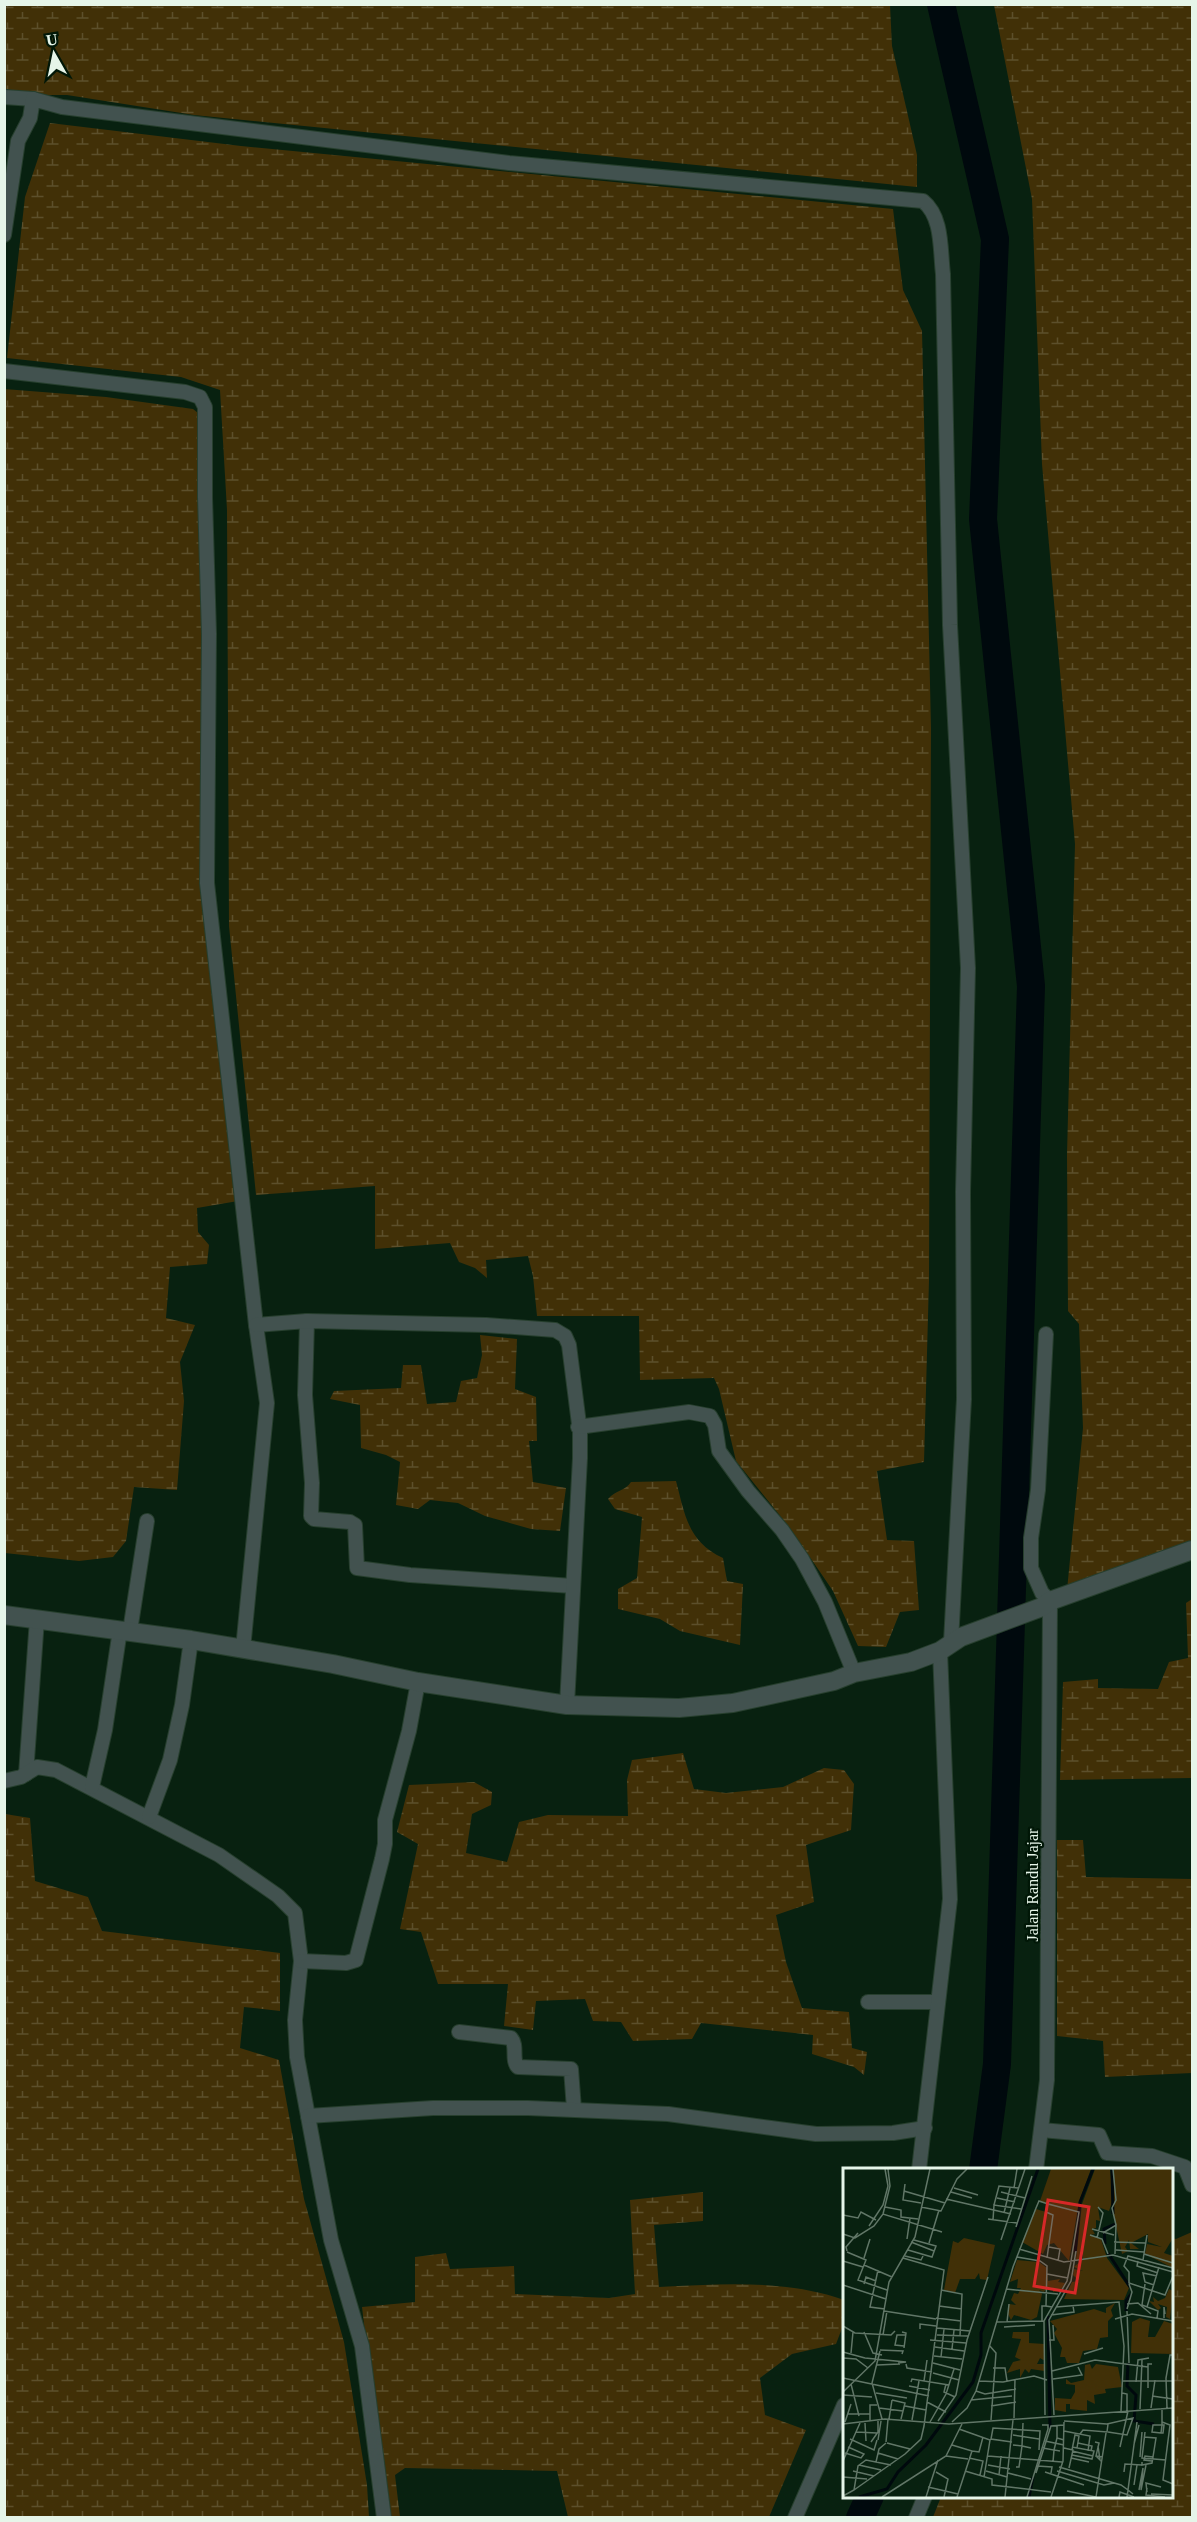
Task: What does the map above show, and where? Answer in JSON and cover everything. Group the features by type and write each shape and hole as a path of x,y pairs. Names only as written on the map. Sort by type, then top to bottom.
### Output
{"street":[{"path":"4,96 33,99 62,107 509,163 923,201 931,207 936,219 943,274 950,625 968,968 963,1204 964,1399 950,1643 950,1899 919,2168"},
{"path":"4,235 19,132 33,99"},
{"path":"4,371 185,392 200,397 206,407 205,497 209,634 207,883 256,1325 267,1403 243,1649"},
{"path":"256,1325 307,1321 486,1325 559,1331 569,1345 580,1458 567,1705"},
{"path":"307,1321 305,1395 312,1483 311,1516 314,1519 350,1522 355,1525 357,1568 410,1575 573,1586"},
{"path":"1046,1334 1038,1490 1030,1538 1031,1568 1046,1604"},
{"path":"578,1426 689,1412 710,1416 715,1425 719,1451 748,1491 782,1530 802,1559 825,1602 855,1672"},
{"path":"92,1787 147,1521"},
{"path":"4,1615 191,1640 333,1664 418,1682 567,1705 679,1708 733,1703 834,1681 855,1672 911,1662 950,1643 1046,1604 1192,1550"},
{"name":"Jalan Randu Jajar","path":"1036,2168 1044,2130 1047,2080 1046,1604"},
{"path":"27,1774 37,1620"},
{"path":"149,1817 170,1760 182,1705 191,1640"},
{"path":"301,1961 350,1963 356,1960 384,1850 385,1820 409,1731 418,1682"},
{"path":"4,1781 27,1774 37,1767 46,1767 92,1787 219,1855 278,1896 295,1913 301,1961 295,2020 297,2057 334,2254 362,2346 384,2517"},
{"path":"868,2002 937,2001"},
{"path":"459,2032 511,2038 514,2042 514,2063 518,2067 571,2069 574,2109"},
{"path":"308,2116 433,2108 574,2109 668,2114 816,2134 893,2133 925,2128"},
{"path":"1044,2130 1099,2135 1107,2153 1152,2156 1185,2167 1192,2186"},
{"path":"795,2517 843,2407"},
{"path":"916,2517 924,2498"}],"green space":[{"path":"5,5 890,5 892,46 917,155 917,187 194,115 67,95 48,95 5,89"},
{"path":"994,5 1192,5 1192,1543 1067,1590 1083,1428 1079,1324 1068,1311 1067,1155 1075,844 1042,464 1032,199"},
{"path":"50,123 241,146 893,209 903,290 922,331 931,728 929,1280 924,1462 877,1471 887,1540 914,1541 919,1610 900,1612 886,1647 858,1646 833,1591 790,1528 736,1461 719,1389 714,1378 640,1380 639,1316 537,1316 533,1276 528,1256 486,1260 487,1278 475,1268 459,1262 450,1243 375,1249 375,1186 256,1195 229,926 227,510 220,390 181,377 7,358 25,197"},
{"path":"4,389 106,397 193,409 203,417 204,604 200,886 238,1201 197,1208 198,1232 209,1245 207,1264 170,1267 166,1318 195,1325 180,1362 184,1401 177,1490 134,1487 126,1541 113,1557 79,1561 5,1553"},
{"path":"480,1335 517,1339 515,1389 536,1397 537,1441 529,1441 533,1482 566,1488 560,1531 531,1529 485,1516 458,1503 430,1500 418,1509 396,1505 400,1462 386,1455 361,1448 360,1405 330,1399 334,1391 401,1388 403,1365 421,1365 427,1404 456,1402 461,1381 477,1378 482,1355"},
{"path":"676,1481 686,1516 695,1536 702,1544 723,1558 727,1581 743,1584 740,1645 680,1631 660,1619 618,1609 618,1589 637,1578 642,1517 615,1509 608,1499 631,1482"},
{"path":"1192,1599 1192,1778 1060,1780 1063,1682 1098,1679 1098,1688 1158,1689 1169,1662 1188,1658 1186,1603"},
{"path":"683,1753 694,1789 726,1793 783,1787 824,1768 844,1770 854,1784 851,1830 806,1845 814,1902 776,1915 786,1962 802,2008 849,2012 852,2048 867,2052 864,2075 854,2067 812,2054 813,2035 701,2023 692,2039 633,2041 621,2022 593,2021 585,1999 536,2001 533,2030 504,2026 508,1984 438,1984 421,1932 400,1929 418,1844 397,1832 409,1785 474,1782 492,1792 491,1805 472,1814 466,1853 507,1862 519,1822 548,1815 628,1816 627,1780 632,1760"},
{"path":"5,1814 30,1818 35,1881 88,1897 102,1931 280,1953 280,2011 244,2007 240,2048 279,2060 304,2199 344,2342 367,2485 369,2517 5,2517"},
{"path":"1057,1840 1083,1840 1086,1877 1192,1879 1192,2073 1105,2077 1103,2041 1057,2036"},
{"path":"703,2192 703,2221 654,2225 659,2287 729,2284 776,2286 822,2293 843,2300 843,2326 836,2344 792,2354 760,2378 765,2415 806,2430 769,2517 568,2517 557,2471 405,2468 395,2475 400,2517 387,2518 362,2307 415,2302 415,2257 446,2253 450,2269 514,2266 515,2294 609,2298 635,2294 630,2200"},
{"path":"1192,2232 1192,2517 933,2517 941,2498 1173,2498 1173,2238"}],"waterway":[{"path":"941,4 995,239 983,519 1031,986 997,2064 983,2168"},
{"path":"860,2518 869,2498"}]}
